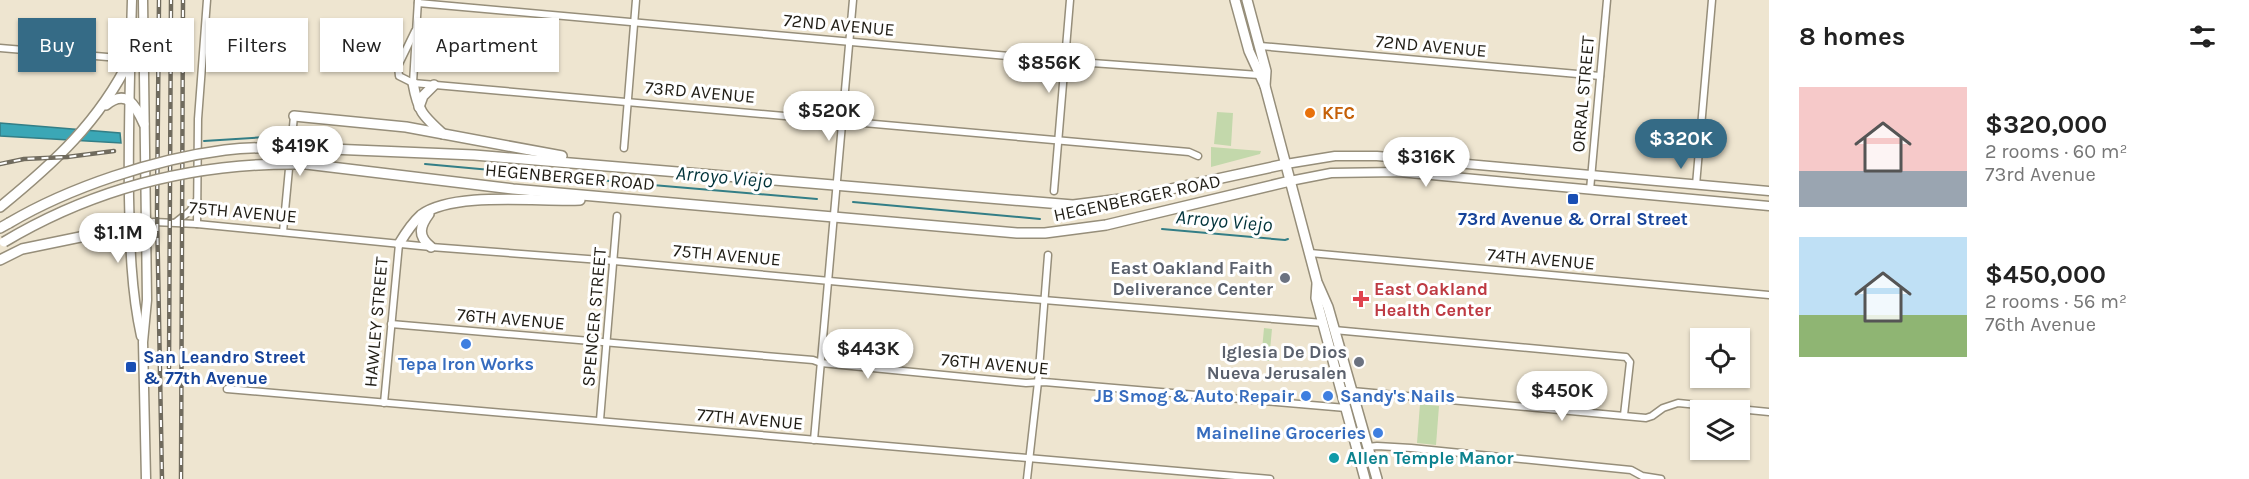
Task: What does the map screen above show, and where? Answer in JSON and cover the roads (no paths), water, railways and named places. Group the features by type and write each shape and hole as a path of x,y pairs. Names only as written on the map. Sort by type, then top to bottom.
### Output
{"main road":[{"path":"131,18 132,0"},
{"path":"143,0 143,18"},
{"path":"1235,0 1259,75 1265,86 1317,282 1324,295 1377,479"},
{"path":"1247,0 1266,71 1265,86"},
{"path":"0,207 51,164 100,110 124,72"},
{"path":"129,72 129,227 134,299 143,342"},
{"path":"143,72 147,300 143,342 146,479"},
{"path":"413,83 423,117 444,136"},
{"path":"419,107 423,96 434,85"},
{"path":"100,110 116,98 128,100 144,124"},
{"path":"294,116 406,127 444,136 622,166"},
{"name":"HEGENBERGER ROAD","path":"0,228 48,202 120,175 175,160 226,150 307,148 474,155 1073,205 1129,198 1245,171 1286,164"},
{"path":"1286,164 1335,156 1377,156 1769,191"},
{"name":"HEGENBERGER ROAD","path":"2,244 36,223 64,210 153,180 252,164 306,164 513,189 1017,233 1045,233 1106,225 1290,181"},
{"path":"1290,181 1338,172 1399,172 1769,206"},
{"path":"399,244 412,224 433,209 468,201 620,198"},
{"path":"431,247 422,238 421,226 433,209"},
{"name":"75TH AVENUE","path":"129,227 145,223"},
{"path":"0,260 22,249 129,227"},
{"path":"1317,282 1316,298 1365,479"}],"street":[{"path":"197,224 198,119 207,0"},
{"path":"624,148 636,0"},
{"path":"814,440 853,0"},
{"path":"1054,191 1070,0"},
{"name":"ORRAL STREET","path":"1590,190 1607,0"},
{"path":"1696,184 1712,0"},
{"path":"416,18 418,2"},
{"name":"72ND AVENUE","path":"418,2 1064,61 1259,75"},
{"path":"415,31 397,72 403,79 413,83 415,56"},
{"name":"72ND AVENUE","path":"1260,46 1600,76"},
{"path":"0,48 108,57"},
{"name":"73RD AVENUE","path":"413,83 1189,152 1198,156"},
{"path":"283,232 294,116"},
{"path":"175,223 190,211 197,200"},
{"name":"SPENCER STREET","path":"600,420 617,216"},
{"name":"75TH AVENUE","path":"145,223 197,224 431,247 1323,323"},
{"name":"HAWLEY STREET","path":"384,403 399,244"},
{"name":"74TH AVENUE","path":"1310,253 1769,295"},
{"path":"1027,479 1038,382 1048,255"},
{"name":"76TH AVENUE","path":"391,324 813,360 821,363 1029,383 1346,408"},
{"path":"1334,330 1626,357 1630,363 1624,415"},
{"name":"77TH AVENUE","path":"227,389 1270,479"},
{"path":"1352,391 1646,418 1663,408 1678,403 1769,412"},
{"path":"1368,447 1411,448 1630,470 1642,476 1661,479"}],"water":[{"path":"0,123 120,133 121,143 0,136"}],"waterway":[{"name":"Arroyo Viejo","path":"204,141 282,136"},
{"name":"Arroyo Viejo","path":"425,164 610,181"},
{"name":"Arroyo Viejo","path":"629,183 817,199"},
{"name":"Arroyo Viejo","path":"853,202 1040,219"},
{"name":"Arroyo Viejo","path":"1162,229 1288,239"}],"railway":[{"path":"159,0 157,212 162,479"},
{"path":"169,368 171,0"},
{"path":"181,479 183,0"},
{"path":"0,164 24,159 67,157 114,151"}],"place":[{"name":"KFC","path":"1310,113"},
{"name":"73rd Avenue & Orral Street","path":"1573,199"},
{"name":"East Oakland Faith Deliverance Center","path":"1285,278"},
{"name":"East Oakland Health Center","path":"1361,299"},
{"name":"Tepa Iron Works","path":"466,344"},
{"name":"Iglesia De Dios Nueva Jerusalen","path":"1359,362"},
{"name":"San Leandro Street & 77th Avenue","path":"131,367"},
{"name":"JB Smog & Auto Repair","path":"1306,396"},
{"name":"Sandy's Nails","path":"1328,396"},
{"name":"Maineline Groceries","path":"1378,433"},
{"name":"Allen Temple Manor","path":"1334,458"}]}
